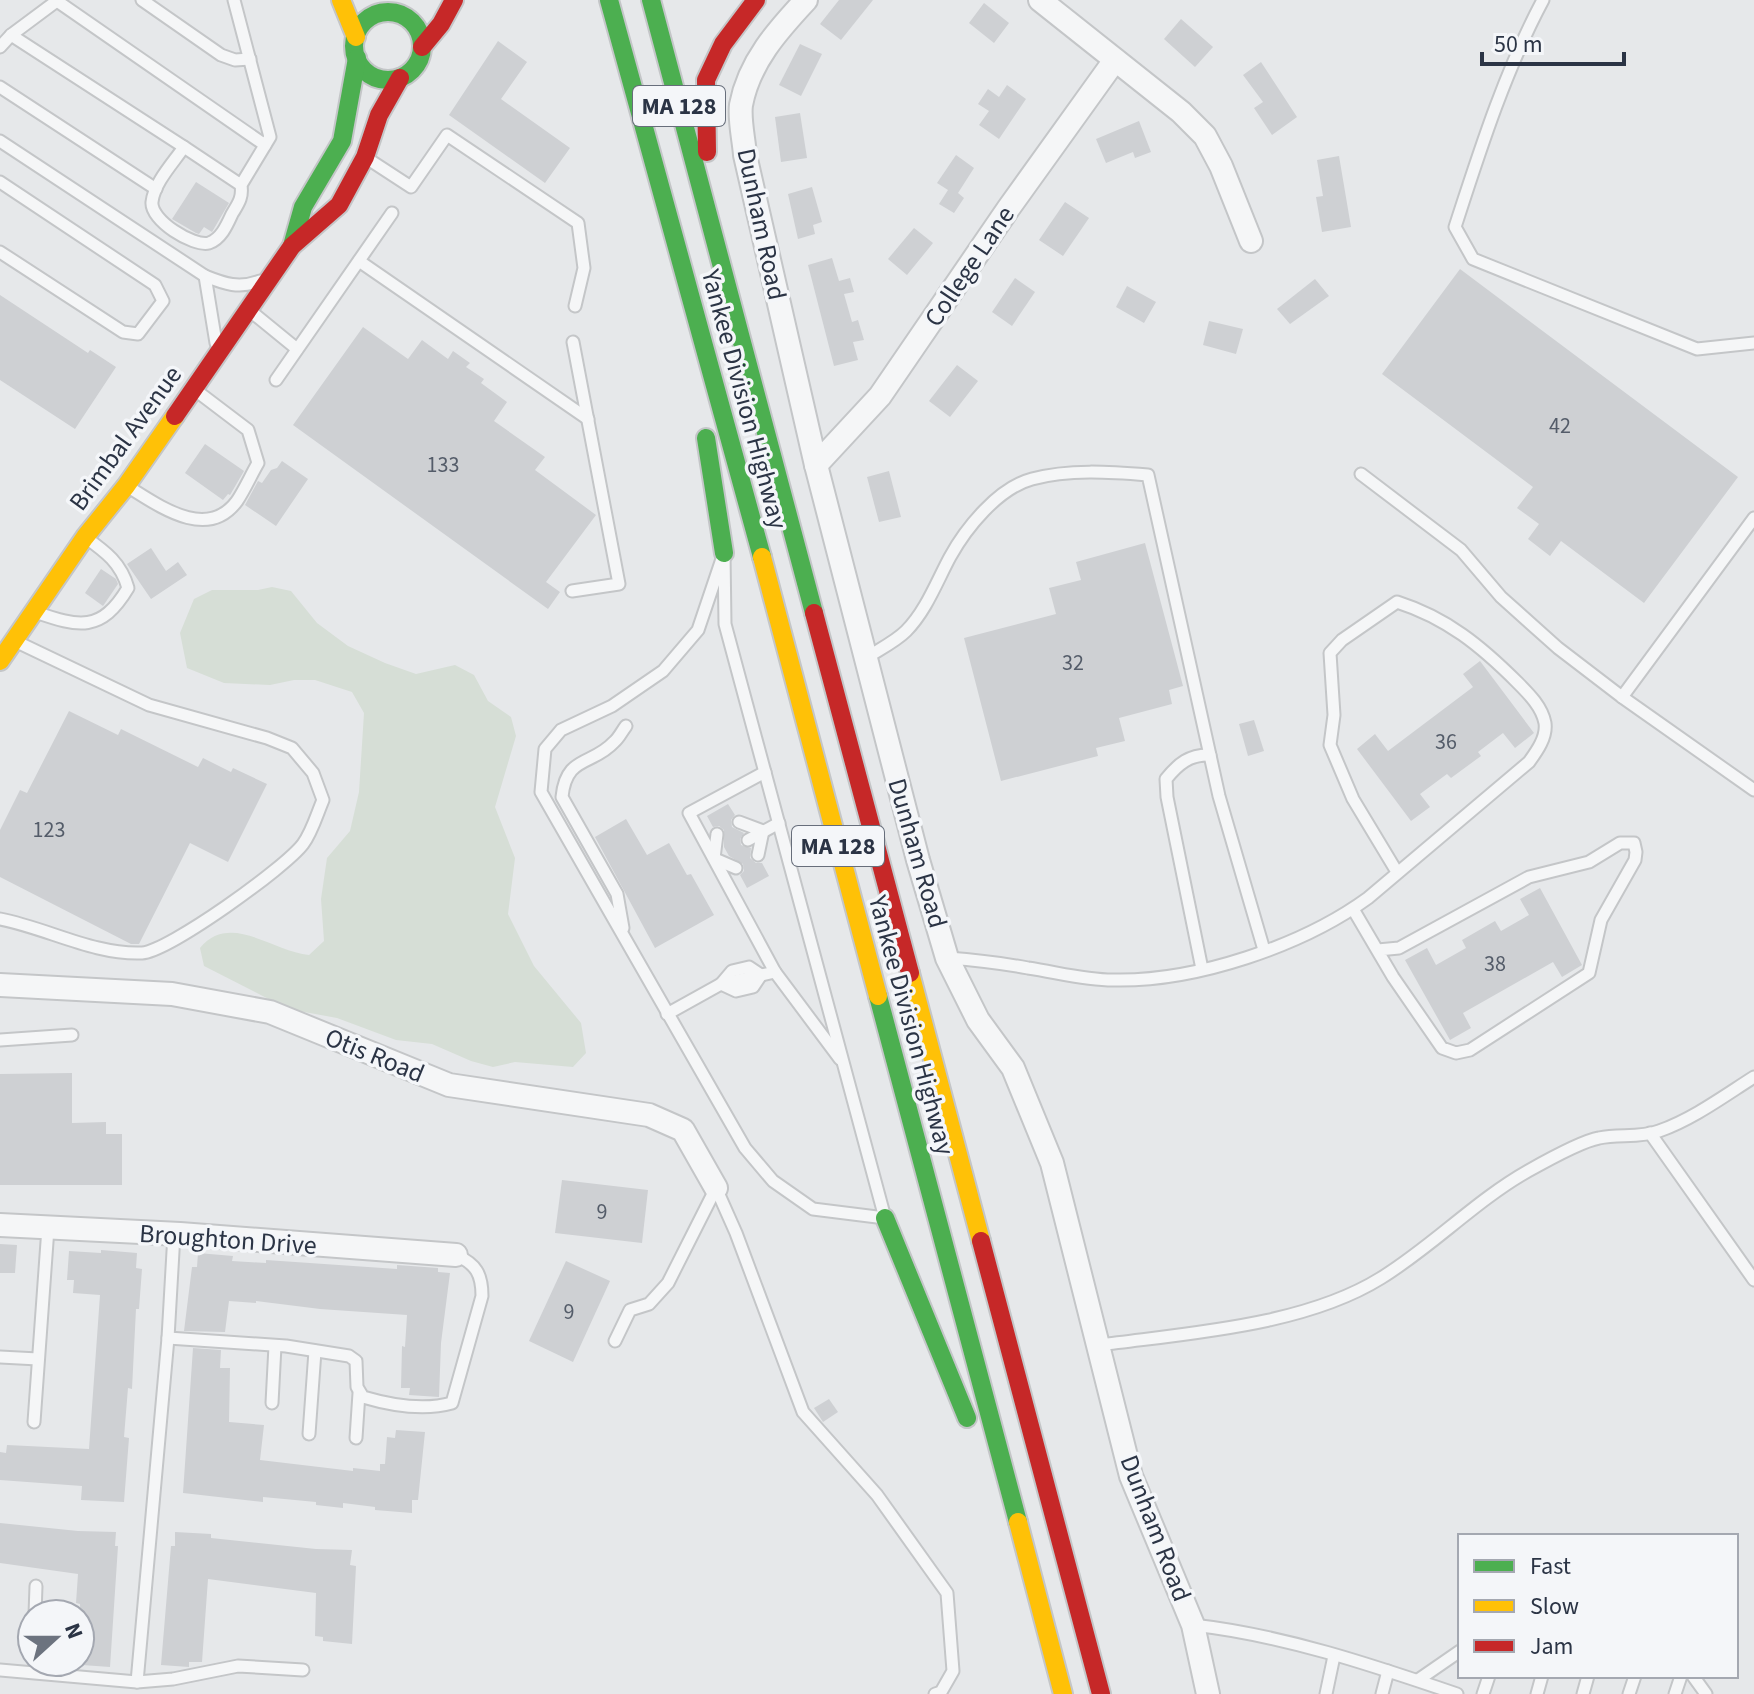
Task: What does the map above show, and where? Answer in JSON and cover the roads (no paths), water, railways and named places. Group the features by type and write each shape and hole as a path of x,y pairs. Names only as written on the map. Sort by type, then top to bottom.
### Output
{"main road":[{"path":"292,246 303,207 342,141 357,58 356,37 341,0"},
{"path":"292,246 339,205 365,157 379,115 400,78 416,66 422,47 441,24 454,0"},
{"name":"Yankee Division Highway","path":"609,0 767,577 1063,1694"},
{"name":"Yankee Division Highway","path":"651,0 1101,1694"},
{"path":"708,212 706,80 723,44 756,0"},
{"path":"356,37 369,18 397,8 416,27 422,47"},
{"path":"623,51 702,411 724,553"},
{"path":"357,58 370,75 390,80 400,78"},
{"name":"Brimbal Avenue","path":"0,661 292,246"},
{"path":"885,1218 1032,1579"}],"street":[{"name":"Dunham Road","path":"806,0 771,38 753,70 741,107 745,155 816,465 918,860 947,958 978,1020 1013,1068 1052,1163 1131,1476 1193,1625 1208,1694"},
{"path":"1040,0 1181,112 1205,136 1221,166 1251,241"},
{"name":"College Lane","path":"816,465 880,396 1115,60"},
{"name":"Otis Road","path":"0,985 172,994 270,1012 449,1085 649,1115 683,1130 716,1188"},
{"name":"Broughton Drive","path":"0,1225 174,1234 456,1255"}],"lane":[{"path":"0,47 57,0 265,145"},
{"path":"142,0 221,55 235,60 250,59"},
{"path":"184,147 156,189 153,213 194,242 213,242 221,235 243,196 241,185 270,137 234,0"},
{"path":"1543,0 1527,31 1478,157 1455,227 1473,259 1697,349 1754,343"},
{"path":"11,35 241,185"},
{"path":"0,87 156,189"},
{"path":"342,141 411,187 447,135 578,223 584,268 575,306"},
{"path":"0,141 205,276 227,285 246,286 270,278"},
{"path":"0,182 155,285 163,301 138,334 123,332 0,252"},
{"path":"276,380 392,213"},
{"path":"359,261 588,419"},
{"path":"205,276 217,353"},
{"path":"248,309 297,349"},
{"path":"572,591 619,584 573,342"},
{"path":"126,486 180,517 213,519 235,503 258,463 248,430 193,388"},
{"path":"866,658 906,631 931,595 951,554 1005,492 1030,479 1061,474 1107,472 1148,475 1219,796 1264,950"},
{"path":"1361,474 1461,550 1501,597 1558,648 1754,790"},
{"path":"1622,697 1754,518"},
{"path":"35,612 71,624 101,620 117,607 128,588 123,572 108,553 85,537"},
{"path":"724,553 725,624 885,1218 813,1209 773,1181 731,1126 541,792 545,749 561,730 612,706 663,671 698,630 724,553"},
{"path":"947,958 991,961 1114,980 1156,977 1202,969 1264,950 1298,938 1353,909 1529,762 1539,748 1546,727 1542,711 1485,649 1418,608 1397,602 1342,640 1330,653 1334,715 1330,745 1353,799 1397,872"},
{"path":"0,919 29,925 97,948 145,953 209,919 254,887 303,844 323,800 313,773 292,748 149,705 15,640"},
{"path":"624,939 617,894 562,797 564,779 574,767 613,744 626,726"},
{"path":"1202,969 1166,779 1186,759 1210,755"},
{"path":"765,772 689,813 775,972 844,1064"},
{"path":"739,822 763,831"},
{"path":"748,840 779,823"},
{"path":"758,855 763,831"},
{"path":"714,859 717,834"},
{"path":"1353,909 1393,977 1442,1048 1456,1053 1470,1050 1589,973 1601,920 1635,860 1634,843 1620,843 1589,862 1529,877 1399,948 1378,950"},
{"path":"714,859 727,852"},
{"path":"714,859 736,868"},
{"path":"667,1014 721,984 732,971 749,967 761,975"},
{"path":"721,984 736,991 753,987 761,975 775,972"},
{"path":"0,1040 72,1035"},
{"path":"1100,1345 1232,1327 1302,1311 1343,1296 1391,1272 1426,1248 1479,1204 1528,1171 1597,1138 1662,1130 1754,1077"},
{"path":"1650,1133 1754,1280"},
{"path":"615,1341 630,1310 649,1304 668,1283 716,1188"},
{"path":"716,1188 803,1412 877,1495 947,1593 953,1671 941,1692 935,1694"},
{"path":"34,1422 48,1228"},
{"path":"137,1682 168,1338 174,1234"},
{"path":"359,1393 384,1403 437,1407 452,1403 482,1296 482,1279 472,1262 456,1255"},
{"path":"168,1338 275,1346 349,1356 356,1361 359,1393 356,1438"},
{"path":"272,1403 275,1346"},
{"path":"309,1434 315,1351"},
{"path":"0,1357 38,1359"},
{"path":"36,1586 36,1598"},
{"path":"1193,1625 1242,1631 1418,1680 1437,1691 1457,1694"},
{"path":"1418,1680 1458,1652"},
{"path":"1326,1694 1334,1656"},
{"path":"96,1676 137,1682 173,1679 238,1666 303,1670"},
{"path":"1382,1694 1388,1671"}]}
